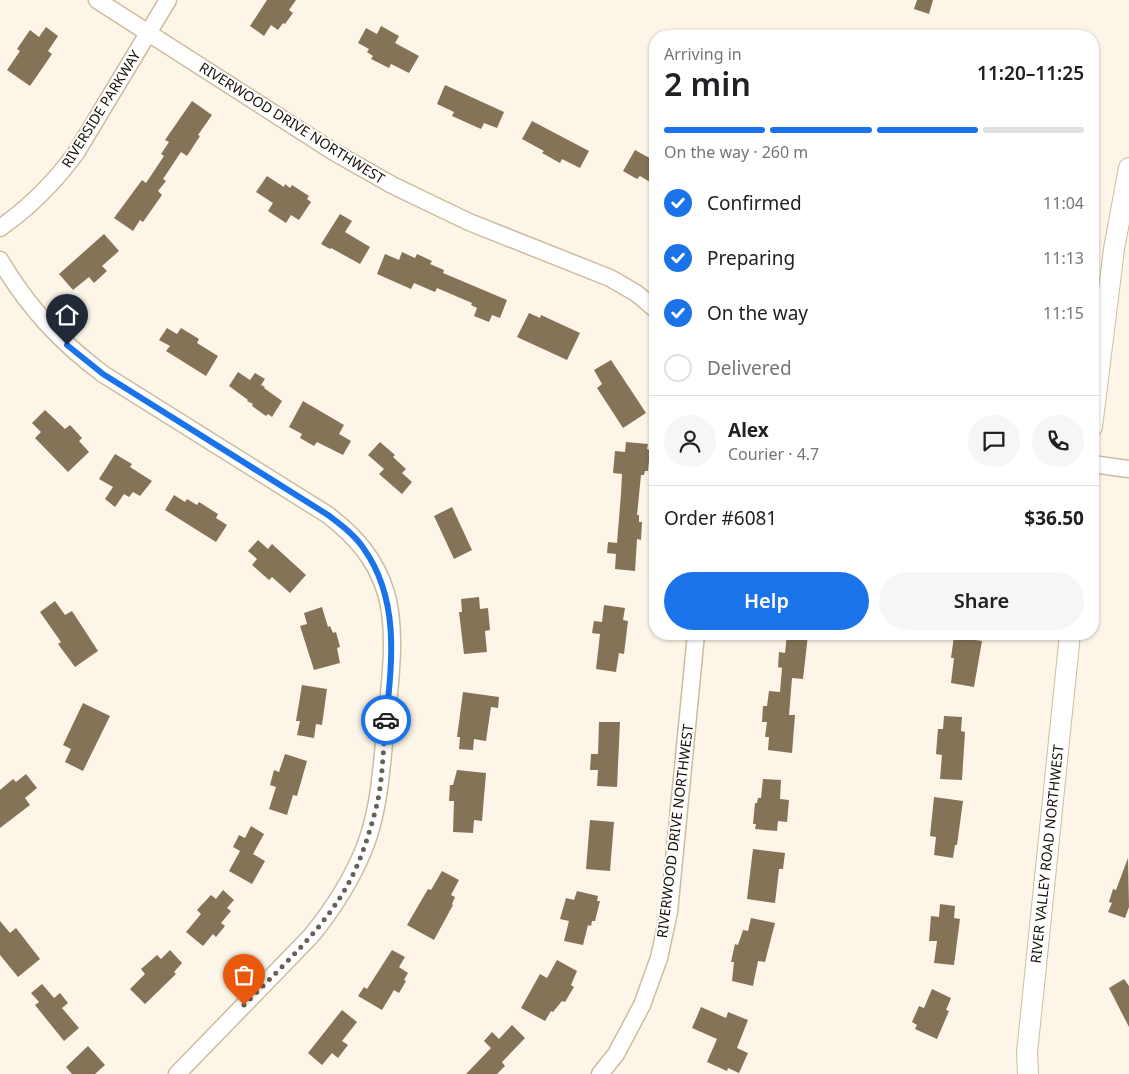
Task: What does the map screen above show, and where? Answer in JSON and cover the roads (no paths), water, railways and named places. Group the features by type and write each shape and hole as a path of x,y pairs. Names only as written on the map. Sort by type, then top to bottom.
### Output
{"street":[{"name":"RIVERWOOD DRIVE NORTHWEST","path":"97,0 334,152 392,185 469,222 610,278 636,292 649,304"},
{"name":"RIVERSIDE PARKWAY","path":"0,228 25,210 63,171 76,153 168,0"},
{"path":"1099,370 1114,249 1129,168"},
{"path":"0,260 31,307 53,332 82,358 103,374 328,515 348,530 364,548 386,593 390,616 391,673 377,802 365,848 347,886 329,914 311,936 176,1074"},
{"path":"1099,465 1129,469"},
{"name":"RIVERWOOD DRIVE NORTHWEST","path":"600,1074 616,1054 642,1005 659,958 669,912 695,640"},
{"name":"RIVER VALLEY ROAD NORTHWEST","path":"1028,1074 1027,1053 1069,640"}]}
